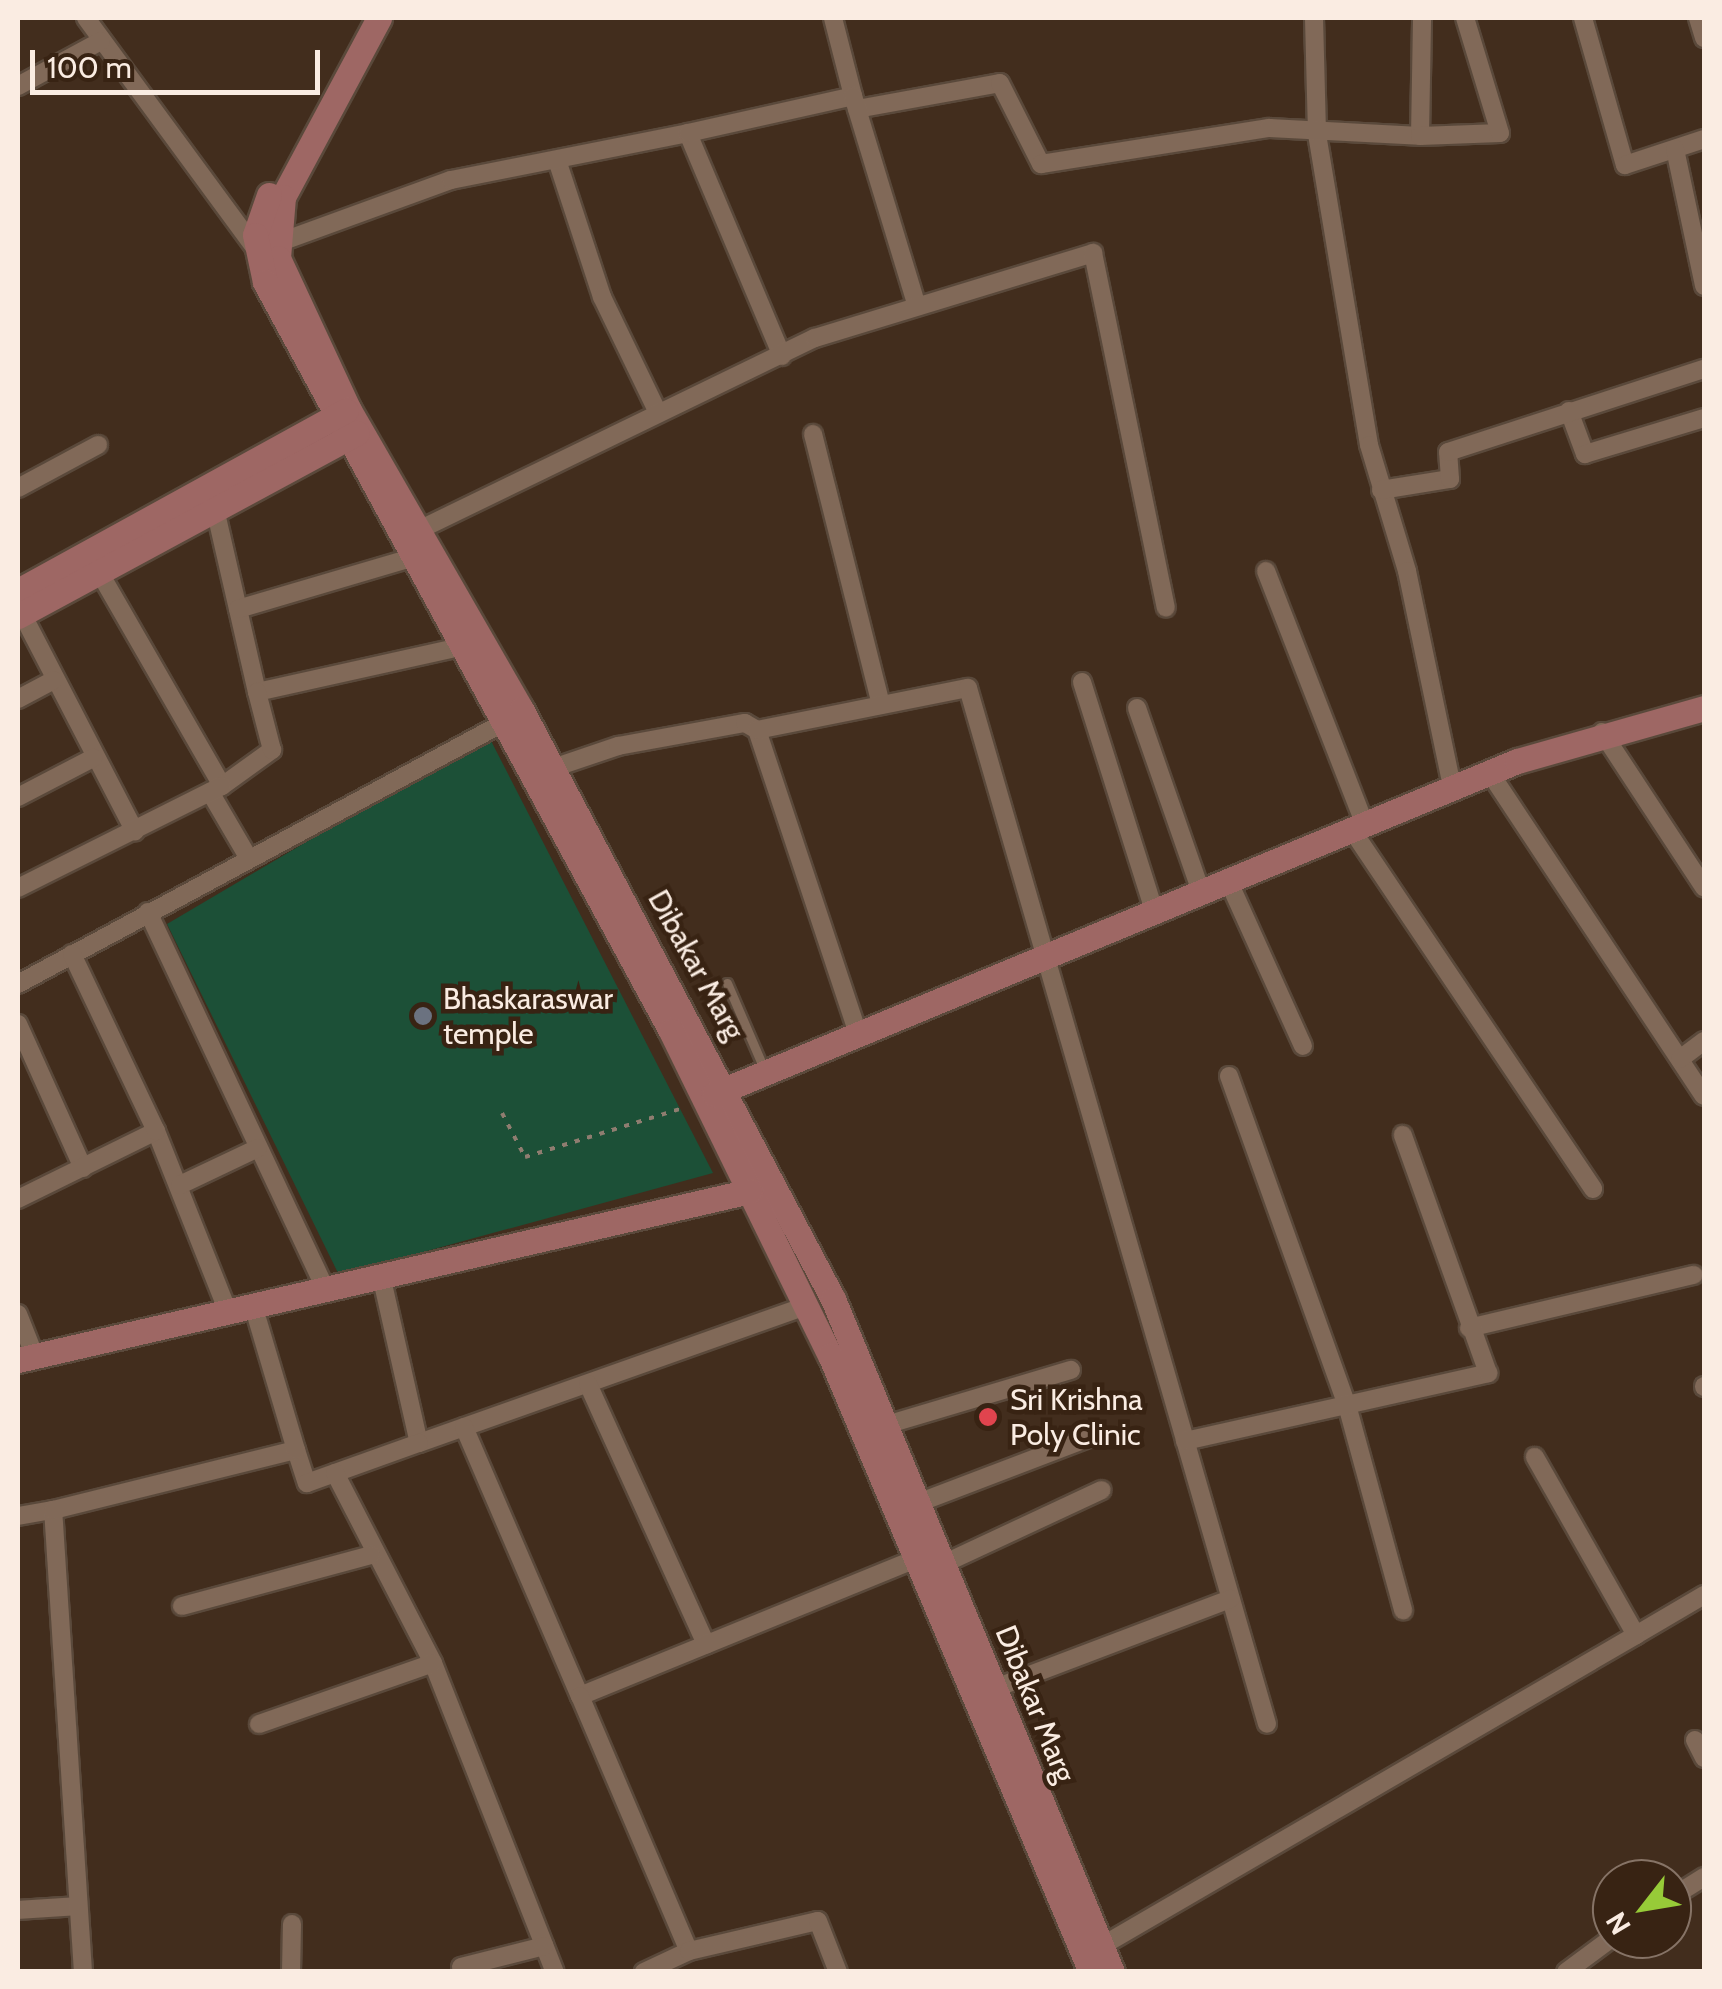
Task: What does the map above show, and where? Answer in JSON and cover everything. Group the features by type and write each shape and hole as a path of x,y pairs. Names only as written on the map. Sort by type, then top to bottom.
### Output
{"main road":[{"path":"265,246 261,212 361,18"},
{"path":"265,246 283,198 378,18"},
{"name":"Dibakar Marg","path":"265,246 410,558 716,1094 750,1191 994,1690 1112,1972"},
{"path":"19,607 347,424"},
{"name":"Dibakar Marg","path":"347,424 419,530 553,768 886,1425 918,1503 932,1558 1091,1972"},
{"path":"716,1094 856,1030 1047,959 1452,787 1602,732 1704,708"},
{"path":"26,1359 750,1191"}],"street":[{"path":"86,18 265,246 451,180 855,103 1000,83 1041,164 1269,128 1317,134 1500,133 1466,18"},
{"path":"832,18 916,304"},
{"path":"1314,18 1317,134 1381,490 1452,787"},
{"path":"1420,136 1422,18"},
{"path":"1583,18 1625,165 1704,139"},
{"path":"18,86 101,40"},
{"path":"688,133 782,356"},
{"path":"1675,149 1704,286"},
{"path":"557,160 602,296 658,411"},
{"path":"419,530 658,411 782,356 916,304 1094,253 1166,608"},
{"path":"1381,490 1450,479 1448,452 1704,369"},
{"path":"1569,412 1585,454 1704,418"},
{"path":"813,434 882,705"},
{"path":"18,488 98,445"},
{"path":"18,888 216,789 272,750 213,502"},
{"path":"238,610 410,558"},
{"path":"94,562 216,789 248,857"},
{"path":"1266,571 1357,825 1593,1189"},
{"path":"19,607 134,832"},
{"path":"257,692 460,648"},
{"path":"18,700 53,680"},
{"path":"1082,682 1155,913"},
{"path":"757,730 968,688 1268,1724"},
{"path":"1137,708 1201,892"},
{"path":"18,984 503,723"},
{"path":"553,768 618,746 745,723 757,730 856,1030"},
{"path":"1602,732 1704,888"},
{"path":"18,797 93,758"},
{"path":"1490,774 1704,1096"},
{"path":"1228,880 1304,1046"},
{"path":"148,912 325,1288"},
{"path":"72,954 240,1309 308,1483 806,1306"},
{"path":"18,1024 82,1168"},
{"path":"1680,1060 1704,1041"},
{"path":"1228,1076 1347,1406 1403,1610"},
{"path":"18,1199 156,1131"},
{"path":"1185,1441 1488,1374 1403,1135"},
{"path":"180,1185 258,1148"},
{"path":"1469,1328 1694,1274"},
{"path":"381,1275 419,1443"},
{"path":"18,1314 26,1359"},
{"path":"886,1425 1070,1370"},
{"path":"588,1384 706,1644"},
{"path":"464,1427 688,1951"},
{"path":"918,1503 1093,1436"},
{"path":"18,1516 296,1450"},
{"path":"1535,1457 1636,1635"},
{"path":"335,1473 371,1555 434,1663 555,1972"},
{"path":"580,1696 1102,1490"},
{"path":"54,1510 83,1972"},
{"path":"182,1606 371,1555"},
{"path":"1100,1947 1704,1595"},
{"path":"994,1690 1230,1599"},
{"path":"259,1724 434,1663"},
{"path":"1694,1740 1704,1758"},
{"path":"18,1910 78,1906"},
{"path":"644,1972 688,1951 818,1921 838,1972"},
{"path":"291,1972 292,1924"},
{"path":"461,1967 544,1946"}],"lane":[{"path":"727,984 766,1072"}],"path":[{"path":"502,1113 525,1158 716,1094"}],"green space":[{"name":"Bhaskaraswar temple","path":"488,735 713,1173 339,1275 167,924"}],"place":[{"name":"Bhaskaraswar temple","path":"423,1016"},
{"name":"Sri Krishna Poly Clinic","path":"988,1417"}]}
